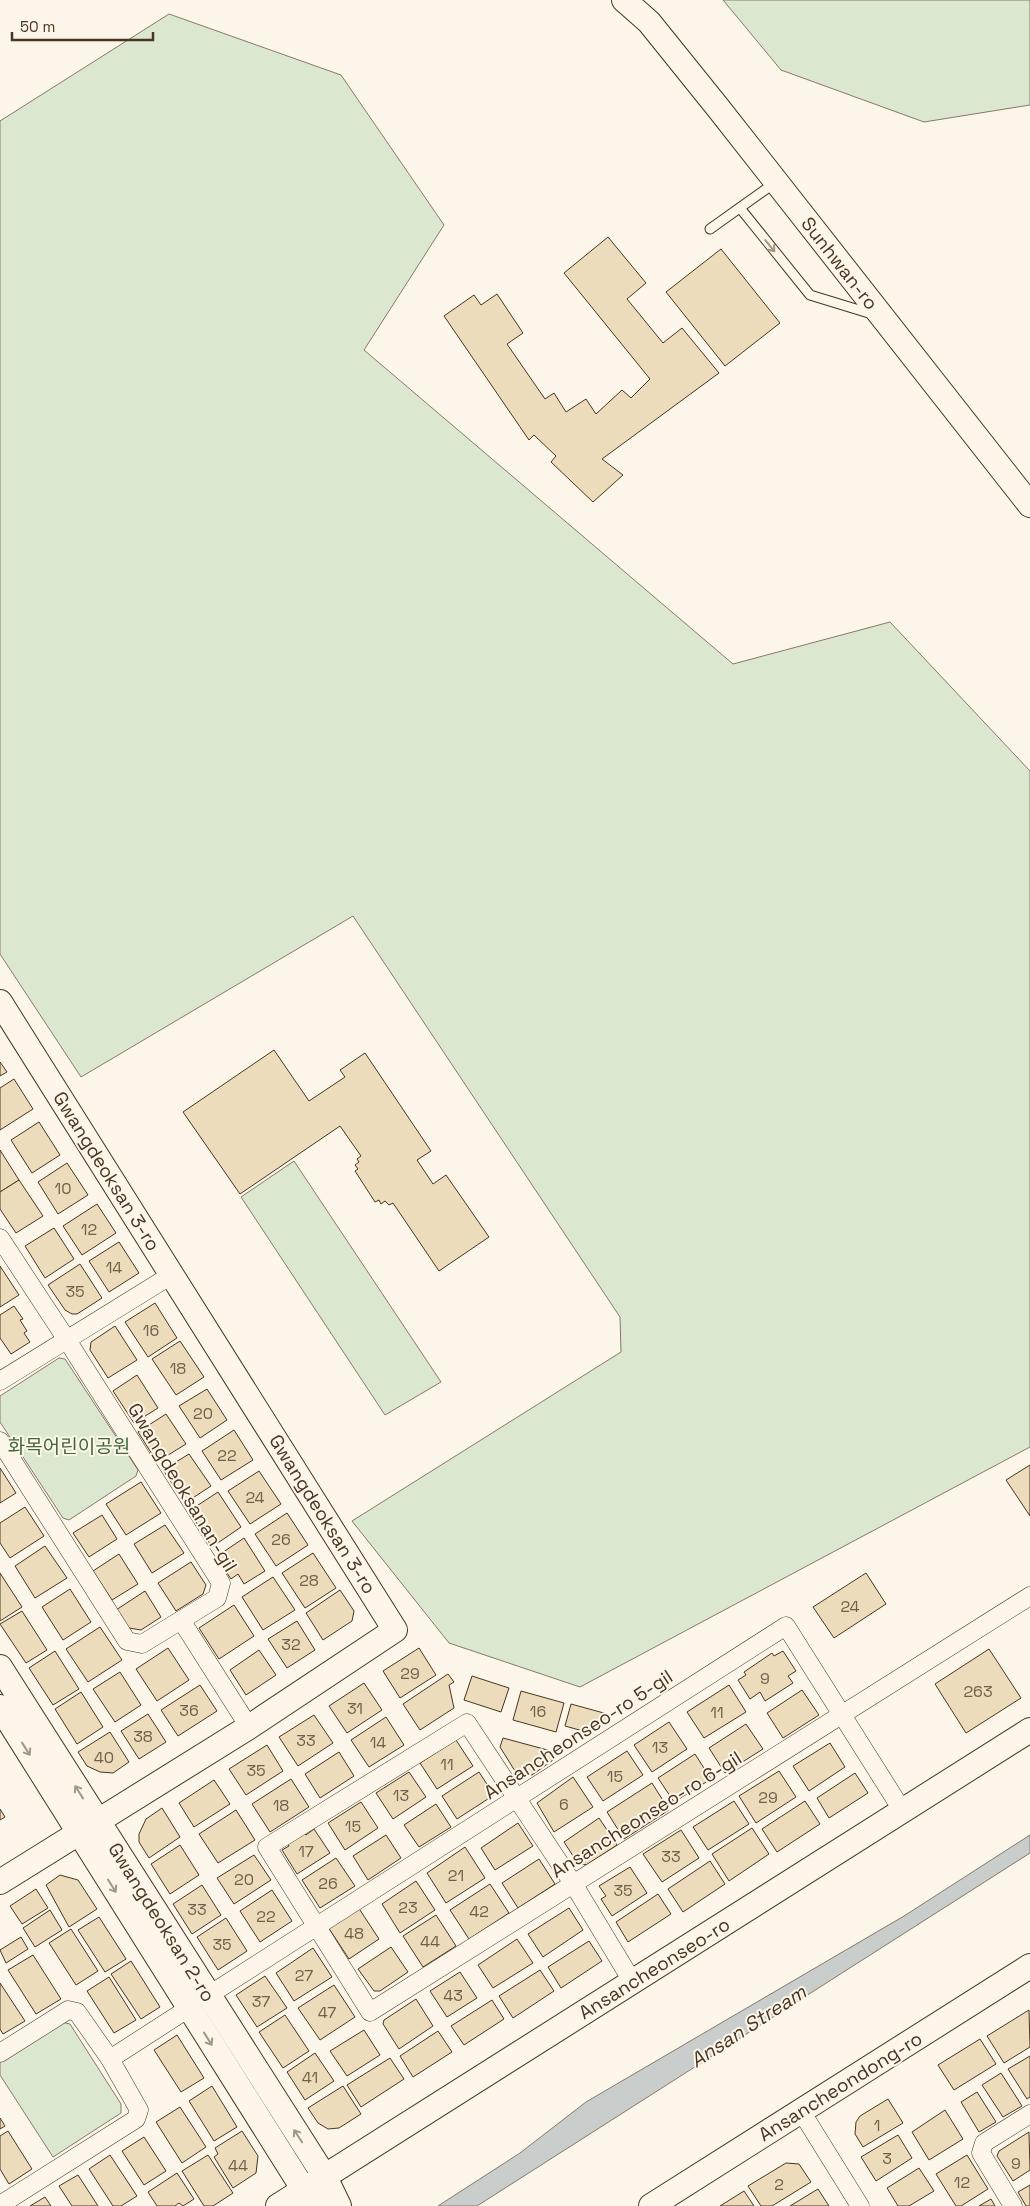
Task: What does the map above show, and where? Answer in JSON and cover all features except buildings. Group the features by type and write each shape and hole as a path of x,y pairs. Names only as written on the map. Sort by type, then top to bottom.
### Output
{"street":[{"name":"Sunhwan-ro","path":"624,0 650,22 1030,505"},
{"name":"Sunhwan-ro","path":"643,0 650,22"},
{"name":"Gwangdeoksan 3-ro","path":"0,1002 173,1274 395,1630 249,1727 0,1882"},
{"name":"Gwangdeoksanan-gil","path":"0,1238 221,1583 217,1598 142,1644 126,1641 0,1441"},
{"path":"0,1381 173,1274"},
{"name":"Ansancheonseo-ro 6-gil","path":"316,1926 370,2012 1030,1596"},
{"path":"181,1620 249,1727"},
{"name":"Ansancheonseo-ro 5-gil","path":"209,1995 786,1626 902,1810"},
{"name":"Gwangdeoksan 2-ro","path":"0,1667 189,2008 309,2198"},
{"name":"Gwangdeoksan 2-ro","path":"0,1707 209,1995 324,2177 339,2206"},
{"path":"316,1926 268,1847 467,1723 574,1885 632,1981"},
{"name":"Ansancheonseo-ro","path":"278,2206 309,2198 324,2177 1030,1730"},
{"name":"Ansancheondong-ro","path":"651,2206 1030,1966"},
{"path":"110,2059 189,2008"},
{"path":"0,2053 68,2010 77,2012 110,2059 139,2110 136,2119 0,2205"},
{"path":"801,2112 860,2206"},
{"path":"1014,2206 981,2153 984,2143 1030,2114"}],"lane":[{"path":"710,229 776,182"},
{"path":"740,208 810,295 882,317"}],"green space":[{"path":"723,0 1030,0 1030,105 924,122 781,70"},
{"path":"169,14 341,75 444,225 364,350 733,664 890,622 1030,771 1030,1447 580,1687 449,1643 352,1521 621,1352 620,1317 353,916 81,1077 0,954 0,121"},
{"path":"294,1161 441,1382 385,1415 241,1197"},
{"name":"화목어린이공원","path":"59,1358 65,1359 138,1470 136,1476 69,1520 63,1518 0,1422 0,1396"},
{"path":"61,2022 70,2024 121,2104 121,2113 53,2157 0,2075 0,2061"}],"water":[{"name":"Ansan Stream","path":"1030,1835 1030,1853 477,2206 438,2206 520,2153 586,2102 904,1916"}]}
